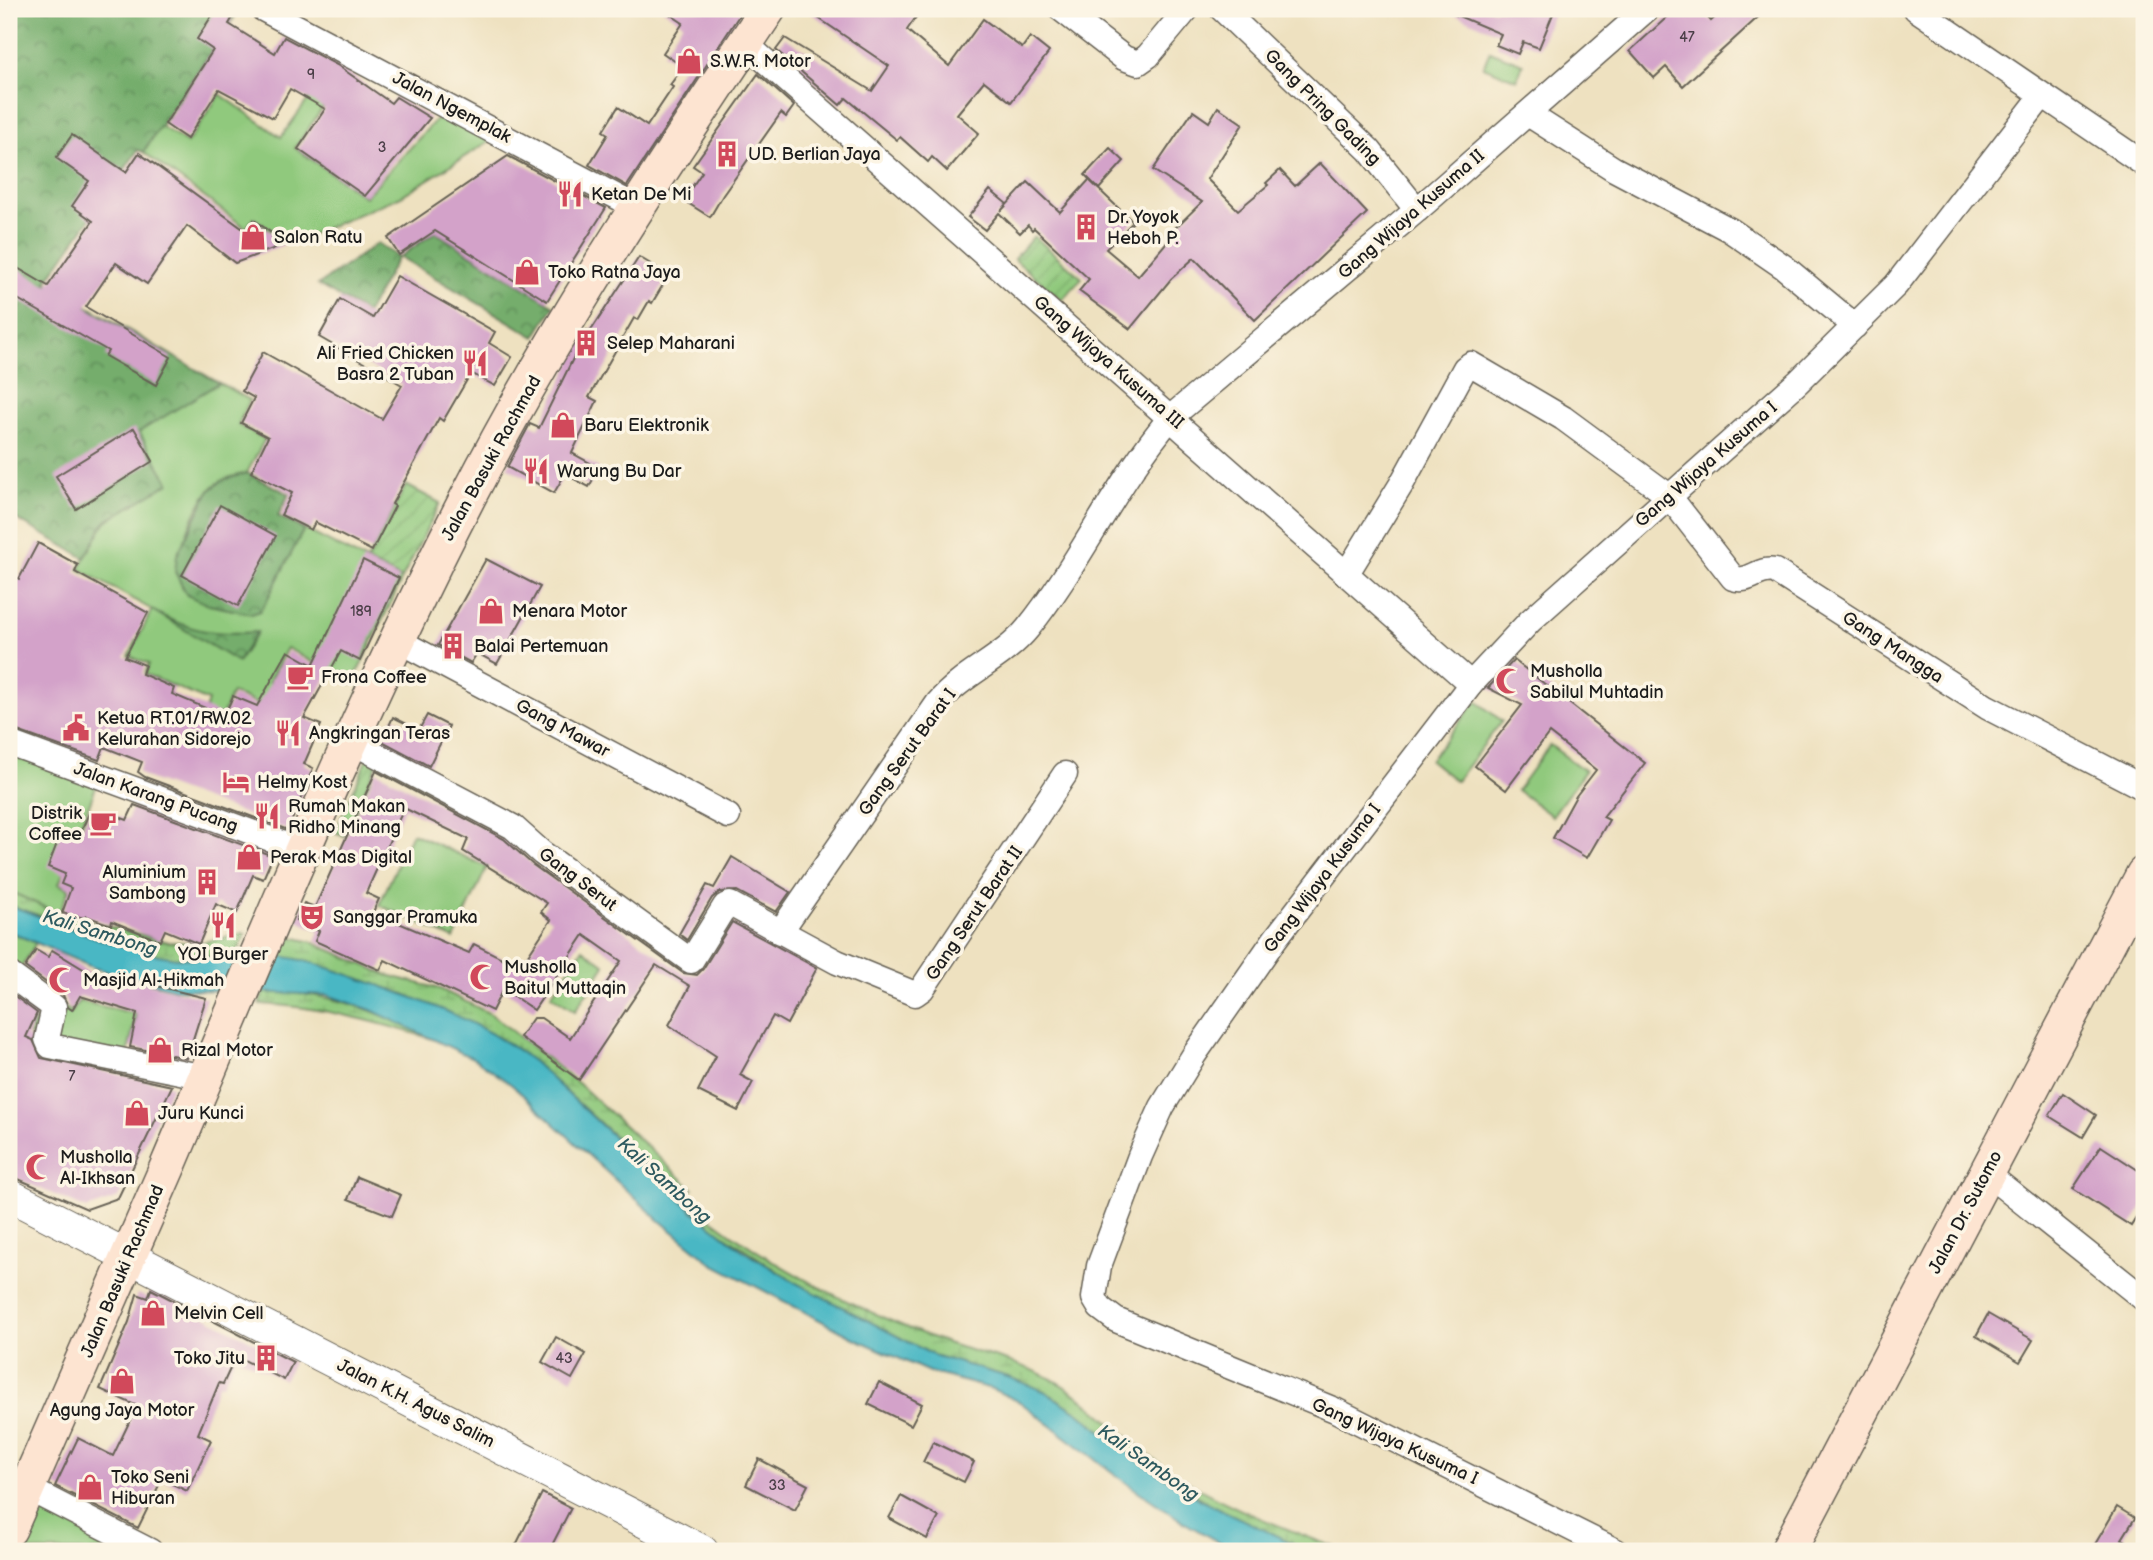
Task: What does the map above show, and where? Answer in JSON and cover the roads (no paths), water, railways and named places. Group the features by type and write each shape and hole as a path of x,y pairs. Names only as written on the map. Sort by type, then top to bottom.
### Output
{"main road":[{"name":"Jalan Basuki Rachmad","path":"9,1529 130,1255 265,935 397,640 504,430 638,208 765,10"},
{"name":"Jalan Dr. Sutomo","path":"1788,1551 2144,874"}],"street":[{"name":"Jalan Ngemplak","path":"263,9 638,208"},
{"path":"1061,9 1124,58 1138,63 1149,57 1187,9"},
{"name":"Gang Pring Gading","path":"1222,9 1368,149 1418,210"},
{"name":"Gang Wijaya Kusuma II","path":"1171,417 1418,210 1647,9"},
{"path":"1916,9 2144,164"},
{"name":"Gang Wijaya Kusuma III","path":"745,43 1471,684"},
{"name":"Gang Wijaya Kusuma I","path":"1616,1551 1335,1410 1116,1320 1100,1308 1094,1296 1107,1244 1140,1156 1163,1107 1194,1055 1275,939 1471,684 1530,621 1798,383 1855,326 1912,266 2042,96"},
{"path":"1528,114 1614,169 1730,230 1784,267 1855,326"},
{"path":"1347,573 1401,485 1469,364 1563,418 1669,496"},
{"name":"Gang Serut Barat I","path":"780,932 938,703 952,687 1013,644 1034,620 1138,459 1171,417"},
{"name":"Gang Mangga","path":"1669,496 1733,578 1743,580 1765,569 1773,570 1987,707 2144,788"},
{"name":"Gang Mawar","path":"397,640 728,816"},
{"name":"Gang Serut","path":"352,742 513,827 542,853 691,961 728,904 780,932"},
{"name":"Jalan Karang Pucang","path":"9,743 303,851"},
{"name":"Gang Serut Barat II","path":"780,932 880,981 909,993 919,993 1065,774"},
{"path":"9,974 54,1007 47,1039 50,1046 205,1077"},
{"path":"1985,1172 2144,1299"},
{"name":"Jalan K.H. Agus Salim","path":"9,1195 702,1551"},
{"path":"27,1488 150,1551"}],"water":[{"path":"9,905 88,935 170,957 196,959 276,956 307,961 404,994 472,1023 534,1062 693,1211 741,1249 794,1282 933,1355 1008,1377 1044,1391 1079,1413 1136,1459 1199,1499 1309,1551 1237,1551 1229,1548 1185,1523 1132,1487 1020,1402 992,1389 929,1372 854,1338 713,1264 659,1220 512,1085 475,1059 371,1010 327,995 175,989 94,968 9,931"}],"place":[{"name":"S.W.R. Motor","path":"689,61"},
{"name":"UD. Berlian Jaya","path":"727,154"},
{"name":"Ketan De Mi","path":"570,194"},
{"name":"Dr. Yoyok Heboh P.","path":"1086,227"},
{"name":"Salon Ratu","path":"253,237"},
{"name":"Toko Ratna Jaya","path":"527,272"},
{"name":"Selep Maharani","path":"586,343"},
{"name":"Ali Fried Chicken Basra 2 Tuban","path":"475,363"},
{"name":"Baru Elektronik","path":"563,425"},
{"name":"Warung Bu Dar","path":"536,471"},
{"name":"Menara Motor","path":"491,611"},
{"name":"Balai Pertemuan","path":"453,646"},
{"name":"Frona Coffee","path":"300,677"},
{"name":"Musholla Sabilul Muhtadin","path":"1509,681"},
{"name":"Ketua RT.01/RW.02 Kelurahan Sidorejo","path":"76,728"},
{"name":"Angkringan Teras","path":"288,733"},
{"name":"Helmy Kost","path":"236,782"},
{"name":"Rumah Makan Ridho Minang","path":"267,816"},
{"name":"Distrik Coffee","path":"103,823"},
{"name":"Perak Mas Digital","path":"249,857"},
{"name":"Aluminium Sambong","path":"207,882"},
{"name":"Sanggar Pramuka","path":"312,917"},
{"name":"YOI Burger","path":"223,925"},
{"name":"Musholla Baitul Muttaqin","path":"483,977"},
{"name":"Masjid Al-Hikmah","path":"62,980"},
{"name":"Rizal Motor","path":"160,1050"},
{"name":"Juru Kunci","path":"137,1113"},
{"name":"Musholla Al-Ikhsan","path":"39,1167"},
{"name":"Melvin Cell","path":"153,1313"},
{"name":"Toko Jitu","path":"266,1358"},
{"name":"Agung Jaya Motor","path":"122,1381"},
{"name":"Toko Seni Hiburan","path":"90,1487"}],"water label":[{"name":"Kali Sambong","path":"100,932"},
{"name":"Kali Sambong","path":"665,1180"},
{"name":"Kali Sambong","path":"1149,1462"}]}
